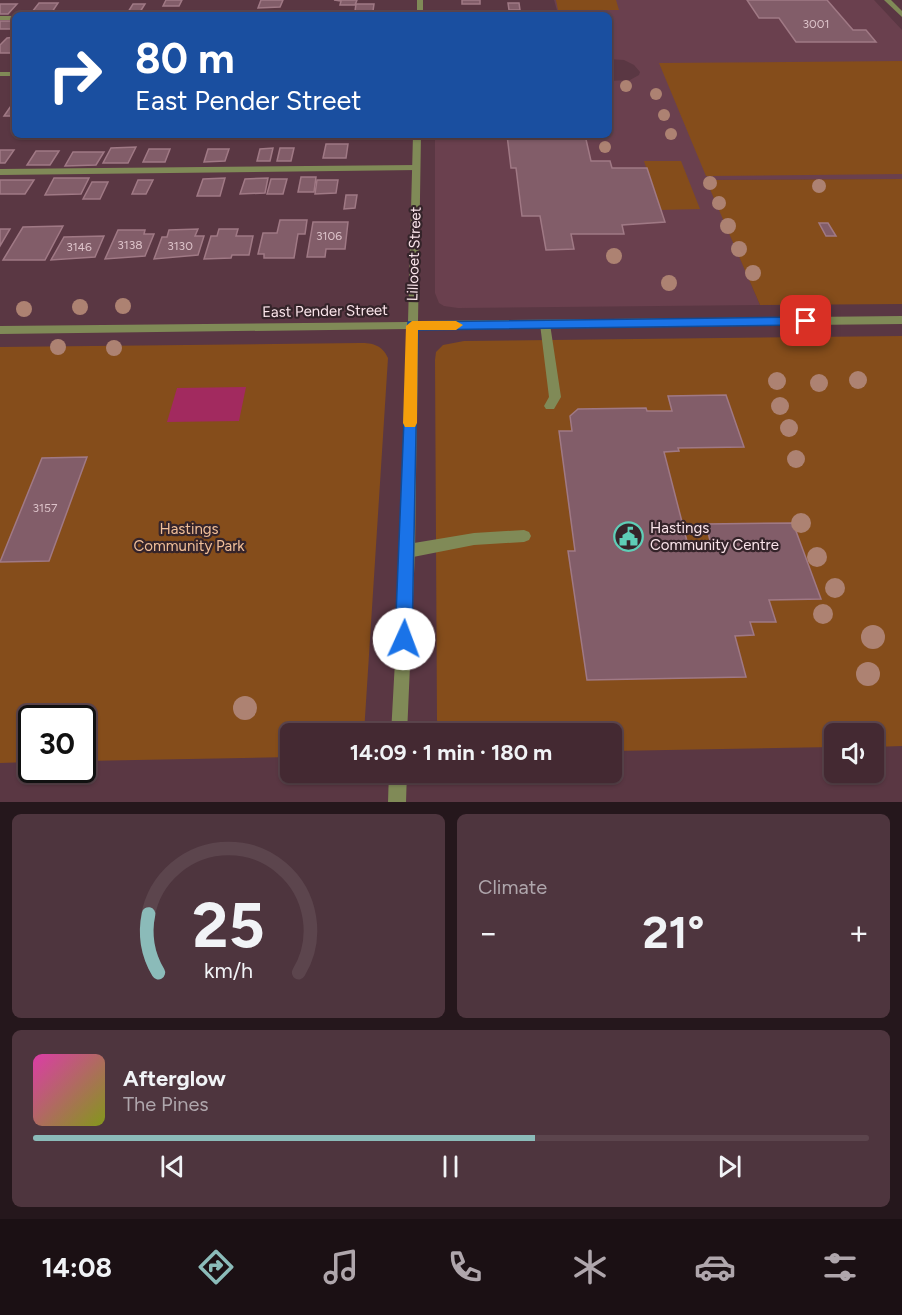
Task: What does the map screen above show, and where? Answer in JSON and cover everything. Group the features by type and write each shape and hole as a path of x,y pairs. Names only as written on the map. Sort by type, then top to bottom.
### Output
{"street":[{"path":"887,0 901,13"},
{"name":"Lillooet Street","path":"400,723 408,551 417,138"},
{"path":"0,172 416,168"},
{"name":"East Pender Street","path":"0,330 902,320"},
{"path":"545,324 555,397 550,406"},
{"path":"408,551 474,539 524,536"},
{"path":"397,802 398,783"}],"shaded area":[{"path":"554,0 874,0 902,30 902,179 707,180 760,305 458,308 444,306 439,303 435,293 435,138 612,138 612,81 630,80 639,75 640,72 634,65 624,60 612,59 612,12 557,12"},
{"path":"246,387 239,421 167,422 177,388"}],"green space":[{"path":"556,0 616,0 619,10 558,10"},
{"path":"902,61 902,174 706,176 659,63"},
{"path":"644,161 681,161 700,209 660,210"},
{"path":"902,179 902,304 760,305 706,180"},
{"path":"902,336 902,746 884,747 884,723 824,723 824,747 622,751 622,723 438,723 435,360 436,352 443,345 464,341"},
{"name":"Hastings Community Park","path":"360,343 377,346 383,350 388,358 365,723 280,723 280,757 96,761 96,705 18,705 18,762 0,763 0,347"}],"building":[{"path":"166,0 182,0 179,6 163,6"},
{"path":"261,0 283,0 280,7 258,8"},
{"path":"334,0 357,0 355,5 340,5 341,1"},
{"path":"462,0 480,0 480,4 462,4"},
{"path":"747,0 827,0 853,30 866,30 876,42 796,42 779,18 759,18"},
{"path":"39,3 58,3 52,12 32,12"},
{"path":"508,3 519,3 520,10 509,10"},
{"path":"0,4 17,4 8,14 0,14"},
{"path":"133,4 145,4 140,12 128,12"},
{"path":"356,4 374,4 373,11 355,11"},
{"path":"0,21 12,21 10,29 0,29"},
{"path":"12,37 12,53 0,53 0,45 7,38"},
{"path":"12,104 12,116 4,116"},
{"path":"507,138 586,138 591,161 610,161 612,168 647,168 665,222 622,225 624,234 571,234 574,249 546,250 540,216 522,216 516,168 511,168"},
{"path":"326,144 348,144 346,158 323,158"},
{"path":"136,147 128,163 103,163 111,148"},
{"path":"273,148 270,161 257,161 260,149"},
{"path":"280,148 294,148 291,161 277,161"},
{"path":"149,149 170,149 165,162 143,162"},
{"path":"208,149 229,149 225,161 204,162"},
{"path":"0,150 14,150 5,163 0,163"},
{"path":"36,151 59,151 50,165 27,165"},
{"path":"73,152 104,152 96,165 65,166"},
{"path":"301,177 316,177 314,192 298,192"},
{"path":"54,178 89,178 81,194 45,195"},
{"path":"225,178 220,196 197,196 203,179"},
{"path":"268,178 265,193 240,194 245,179"},
{"path":"271,179 287,179 283,194 267,194"},
{"path":"0,180 34,180 25,194 0,194"},
{"path":"138,180 153,180 146,194 132,194"},
{"path":"317,180 338,180 336,193 315,194"},
{"path":"92,182 108,182 100,199 83,199"},
{"path":"346,195 357,195 355,208 344,209"},
{"path":"280,220 307,220 305,234 298,234 294,258 264,258 264,254 258,254 263,233 277,233"},
{"path":"313,222 348,222 345,249 326,249 325,257 307,257"},
{"path":"819,223 828,223 836,236 826,236"},
{"path":"63,226 45,260 3,260 23,227"},
{"path":"0,229 10,229 0,246"},
{"path":"198,229 195,236 204,236 198,255 154,259 162,237 167,237 169,230"},
{"path":"219,229 238,229 236,236 253,236 249,255 204,259 211,236 217,236"},
{"path":"118,230 145,230 144,234 154,234 145,256 105,259"},
{"path":"104,236 95,257 51,260 64,237"},
{"name":"Hastings Community Centre","path":"726,395 744,447 678,448 679,451 664,452 689,549 712,549 706,524 793,523 821,599 769,600 776,622 750,622 754,635 735,636 746,677 587,680 568,551 575,551 559,431 572,431 570,416 578,409 646,408 647,411 672,411 668,396"},
{"path":"87,457 49,561 0,562 42,458"}],"slow traffic":[{"path":"410,423 412,326 456,325"}],"place":[{"name":"Hastings Community Centre","path":"629,537"}],"route":[{"path":"404,639 412,326 806,321"}]}
